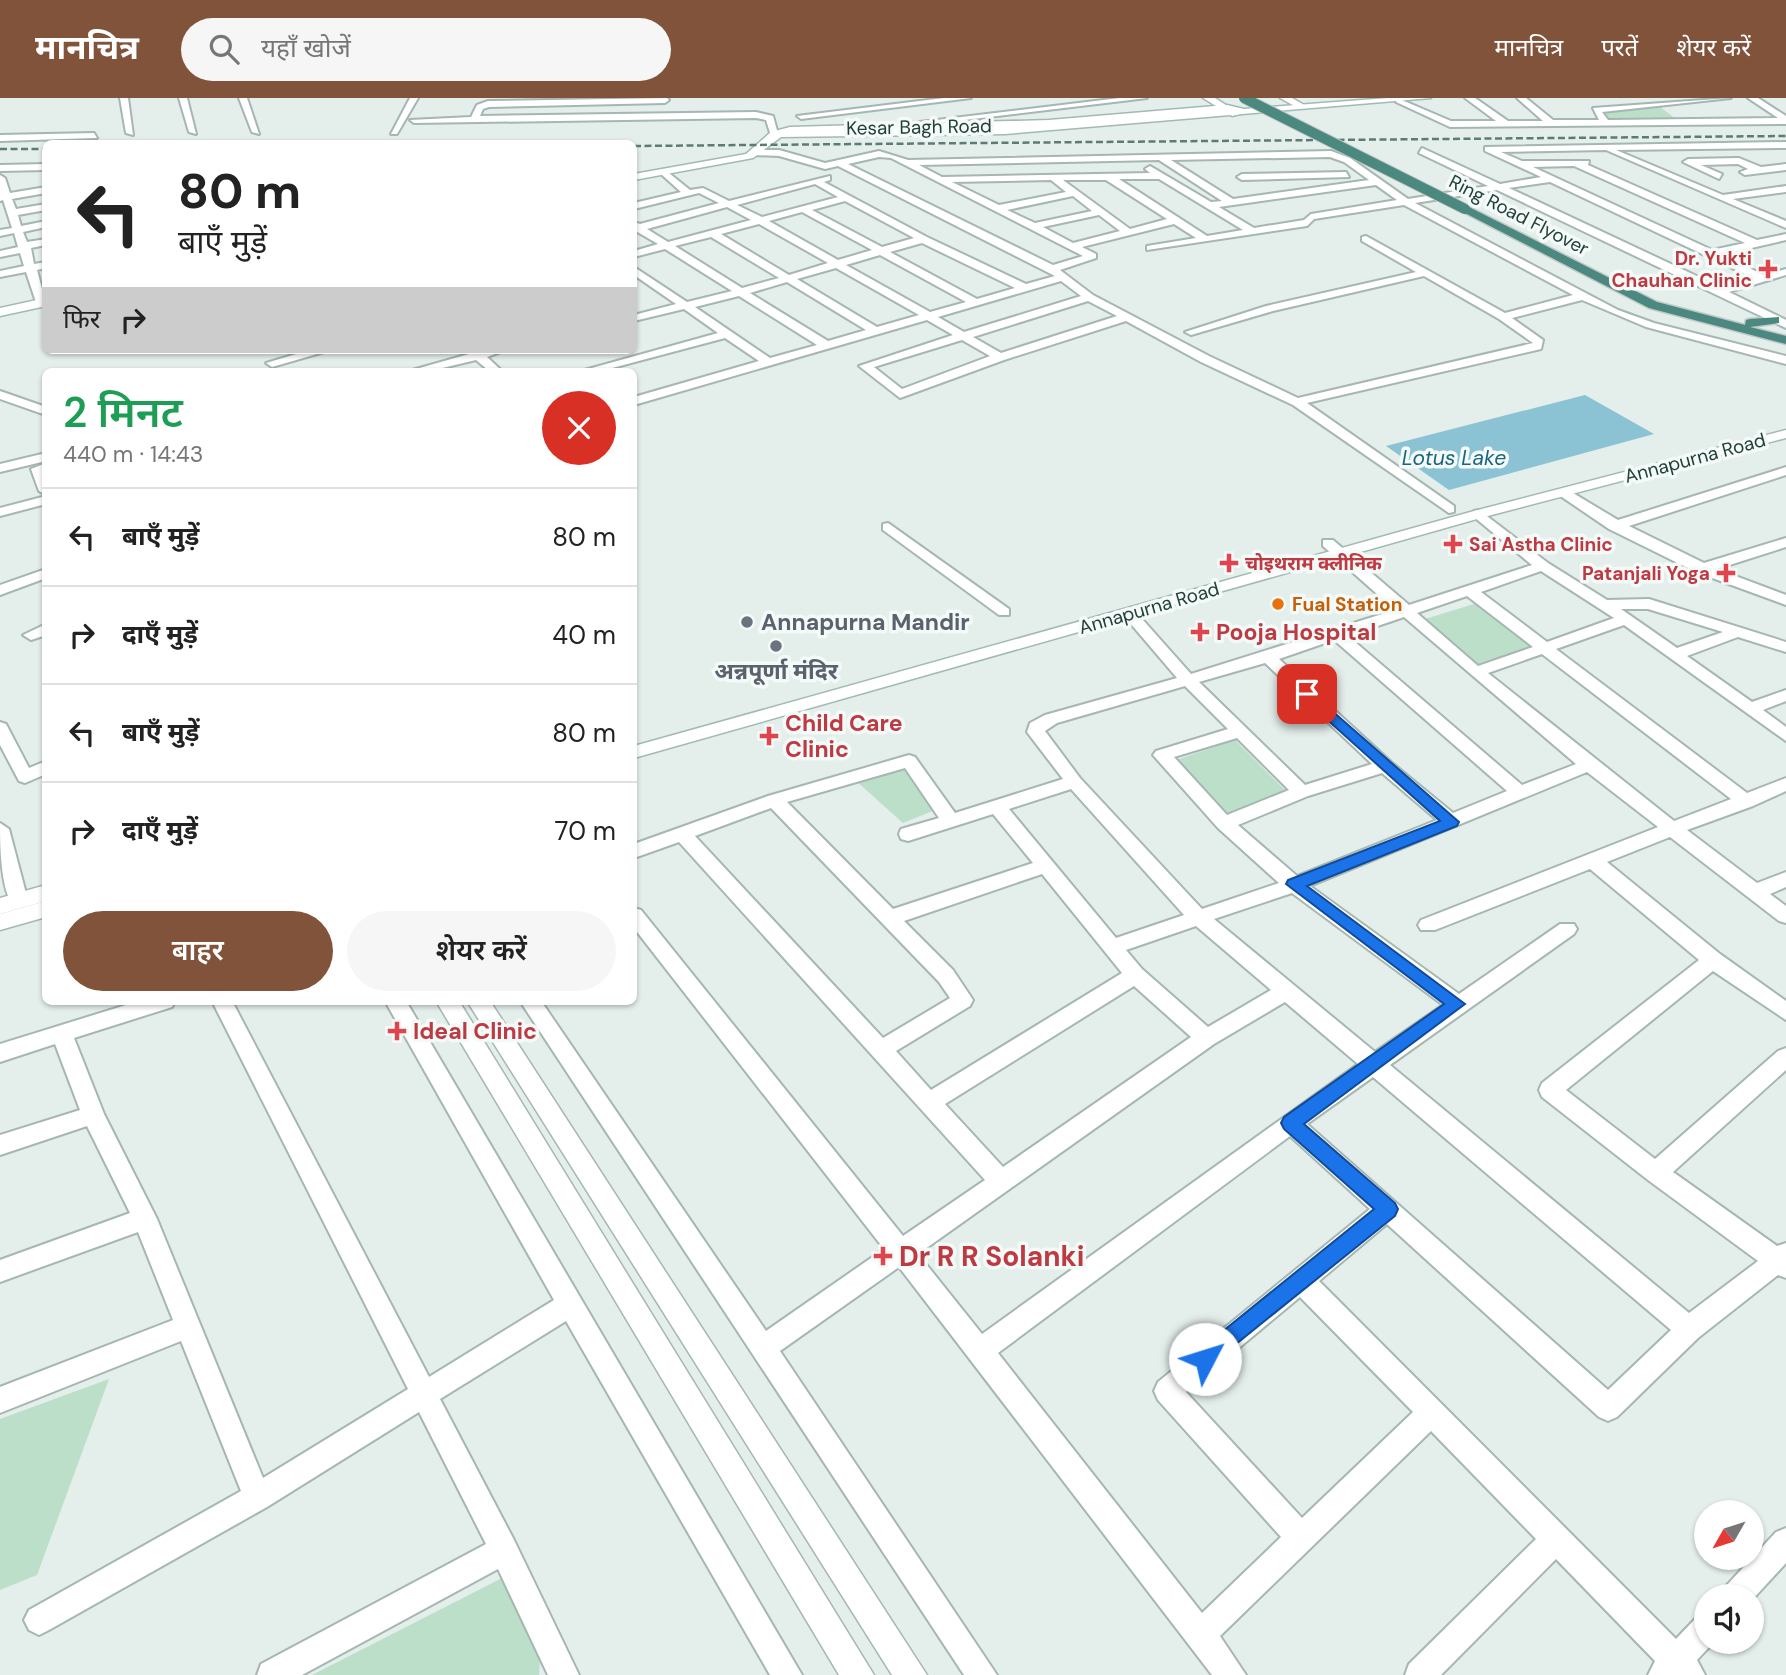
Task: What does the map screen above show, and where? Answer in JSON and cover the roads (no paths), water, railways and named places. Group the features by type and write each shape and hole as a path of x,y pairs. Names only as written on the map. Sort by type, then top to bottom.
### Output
{"highway":[{"name":"Ring Road Flyover","path":"1244,98 1630,294 1678,313 1786,340"},
{"name":"Ring Road Flyover","path":"1256,98 1668,302 1786,332"},
{"path":"1751,323 1781,323"}],"main road":[{"path":"1208,98 1230,111"},
{"path":"1285,98 1300,106 1426,98"},
{"path":"1300,106 1317,101 1357,98"},
{"name":"Kesar Bagh Road","path":"774,134 790,130 869,127 1053,126 1300,106"},
{"path":"637,175 664,172 756,153 763,142 774,134 1053,126 1230,111"},
{"path":"637,174 726,159"},
{"path":"0,304 42,298"},
{"path":"0,312 42,299"},
{"name":"Annapurna Road","path":"637,735 817,695 1130,614 1335,549 1449,509 1786,423"},
{"name":"Annapurna Road","path":"637,750 1115,607 1786,434"},
{"path":"9,904 42,894"},
{"path":"0,922 42,910"},
{"path":"449,1005 858,1675"},
{"path":"481,1005 911,1675"}],"street":[{"path":"124,98 130,132"},
{"path":"184,98 193,132"},
{"path":"243,98 256,132"},
{"path":"394,132 414,98"},
{"path":"850,98 861,110 869,127"},
{"path":"801,116 926,100 967,98"},
{"path":"1027,98 1053,126"},
{"path":"907,124 1087,101 1142,98"},
{"path":"1469,98 1505,123"},
{"path":"1521,98 1551,123"},
{"path":"1605,122 1595,110 1727,98"},
{"path":"1752,98 1786,120"},
{"path":"474,119 480,107 488,104 665,99 671,117"},
{"path":"1706,99 1717,107"},
{"path":"1399,100 1443,122 1786,120"},
{"path":"1661,104 1685,122"},
{"path":"1763,105 1786,104"},
{"path":"1727,114 1737,121"},
{"path":"414,120 761,115 772,121 774,134"},
{"path":"0,138 94,136"},
{"path":"1760,145 1786,160"},
{"path":"1764,279 1514,164 1488,149 1786,145"},
{"path":"1600,147 1786,225"},
{"path":"1422,151 1604,235 1781,323"},
{"path":"756,153 779,153 822,166 879,154 905,163 1076,245 1092,257 1052,269"},
{"path":"905,163 1331,154 1347,160 1364,175 1409,204 1632,319 1786,360"},
{"path":"1230,155 1237,174 1290,202"},
{"path":"1158,156 1233,203"},
{"path":"1130,157 1251,231"},
{"path":"1719,176 1688,162 1739,161 1759,170"},
{"path":"839,163 1052,269 1089,297 1205,359 1297,402 1449,509"},
{"path":"1575,163 1756,244"},
{"path":"1514,164 1601,163"},
{"path":"1614,163 1640,163"},
{"path":"0,168 42,167"},
{"path":"1586,197 1679,180 1786,167"},
{"path":"664,172 688,192"},
{"path":"637,226 855,172"},
{"path":"1242,177 1364,175"},
{"path":"1107,176 1205,239"},
{"path":"939,179 1161,176"},
{"path":"1052,177 1127,232"},
{"path":"1301,210 1311,217 1409,204 1549,179"},
{"path":"1,180 2,198 12,213 42,293"},
{"path":"816,181 923,239 1025,288"},
{"path":"1212,205 1376,182"},
{"path":"1667,205 1786,189"},
{"path":"637,205 700,190 760,220 1000,357"},
{"path":"2,198 42,191"},
{"path":"1761,192 1786,203"},
{"path":"1000,208 1075,193"},
{"path":"637,253 844,198"},
{"path":"938,212 983,200"},
{"path":"1681,202 1726,221"},
{"path":"12,213 42,208"},
{"path":"802,208 975,302"},
{"path":"1036,226 1100,212"},
{"path":"1712,224 1759,214"},
{"path":"1151,248 1307,223 1311,217"},
{"path":"1076,245 1177,220"},
{"path":"1604,235 1648,225"},
{"path":"0,233 42,226"},
{"path":"637,227 827,346"},
{"path":"711,232 877,332"},
{"path":"1710,254 1786,237"},
{"path":"637,317 741,292 923,239"},
{"path":"1297,402 1537,346 1539,340 1503,317 1366,239"},
{"path":"0,254 42,243"},
{"path":"0,274 42,266"},
{"path":"1719,291 1786,272"},
{"path":"1191,332 1270,308 1425,273"},
{"path":"637,274 687,305 769,363"},
{"path":"637,400 1061,278"},
{"path":"1503,317 1584,296"},
{"path":"1089,297 865,366 900,394 1000,357 1127,317"},
{"path":"598,368 727,334"},
{"path":"272,363 309,354"},
{"path":"425,368 472,354"},
{"path":"476,354 492,368"},
{"path":"0,395 42,410"},
{"path":"0,468 42,464"},
{"path":"0,478 42,464"},
{"path":"1614,526 1786,471"},
{"path":"1563,493 1614,526 1701,569 1786,600"},
{"path":"0,512 42,501"},
{"path":"1479,514 1543,566 1626,619 1786,734"},
{"path":"888,527 1004,612"},
{"path":"1701,569 1785,544"},
{"path":"1335,549 1476,672 1589,765 1786,916"},
{"path":"1543,566 1268,657 1051,719 1036,727 1035,732 1074,782 1198,916 1285,992 1689,1329"},
{"path":"0,590 42,574"},
{"path":"1470,591 1747,802"},
{"path":"1604,605 1649,604 1786,647"},
{"path":"1130,614 1189,681 1302,792"},
{"path":"1476,672 1626,619"},
{"path":"1673,655 1741,631"},
{"path":"1337,635 1521,794"},
{"path":"1268,657 1385,766 1451,822"},
{"path":"1751,709 1786,695"},
{"path":"0,728 25,777 42,769"},
{"path":"1240,731 1162,755 1224,823 1294,884 1457,1004"},
{"path":"637,850 774,800 909,761 950,820"},
{"path":"1111,947 1294,884 1589,765"},
{"path":"1224,823 1302,792 1385,766"},
{"path":"908,834 1074,782"},
{"path":"1428,925 1747,802 1786,784"},
{"path":"774,800 946,976 963,1000 880,1050"},
{"path":"996,805 1135,975 1206,1038"},
{"path":"0,829 9,904"},
{"path":"683,834 1001,1181"},
{"path":"1593,861 1713,960 1786,1012"},
{"path":"889,918 1045,866"},
{"path":"1755,891 1786,879"},
{"path":"637,919 980,1351 1231,1675"},
{"path":"980,1351 1291,1123 1567,929"},
{"path":"1291,1123 1608,1408 1689,1329 1783,1260 1657,1173 1550,1090 1713,960"},
{"path":"928,1103 1135,975"},
{"path":"763,1348 901,1254 1206,1038 1285,992"},
{"path":"0,1053 153,1005"},
{"path":"224,1005 504,1550 564,1675"},
{"path":"397,1005 569,1305 787,1675"},
{"path":"533,1005 982,1675"},
{"path":"62,1035 93,1115 145,1219 257,1497"},
{"path":"1657,1173 1786,1057"},
{"path":"0,1145 93,1115"},
{"path":"1301,1538 1167,1391 1388,1209"},
{"path":"0,1271 145,1219"},
{"path":"1300,1279 1557,1538 1676,1670 1694,1645"},
{"path":"39,1620 257,1497 424,1397 569,1305"},
{"path":"0,1400 188,1326"},
{"path":"1200,1635 1432,1412"},
{"path":"1420,1675 1557,1538"},
{"path":"1747,1584 1786,1542"},
{"path":"272,1675 504,1550"}],"water":[{"name":"Lotus Lake","path":"1585,395 1654,434 1449,490 1386,446"}],"railway":[{"path":"637,146 1786,136"},
{"path":"0,149 42,149"}],"place":[{"name":"Dr. Yukti Chauhan Clinic","path":"1768,269"},
{"name":"Sai Astha Clinic","path":"1453,544"},
{"name":"चोइथराम क्लीनिक","path":"1229,563"},
{"name":"Patanjali Yoga","path":"1726,573"},
{"name":"Fual Station","path":"1278,604"},
{"name":"Annapurna Mandir","path":"747,622"},
{"name":"Pooja Hospital","path":"1200,632"},
{"name":"अन्नपूर्णा मंदिर","path":"776,646"},
{"name":"Child Care Clinic","path":"769,736"},
{"name":"Ideal Clinic","path":"397,1031"},
{"name":"Dr R R Solanki","path":"883,1256"}]}
